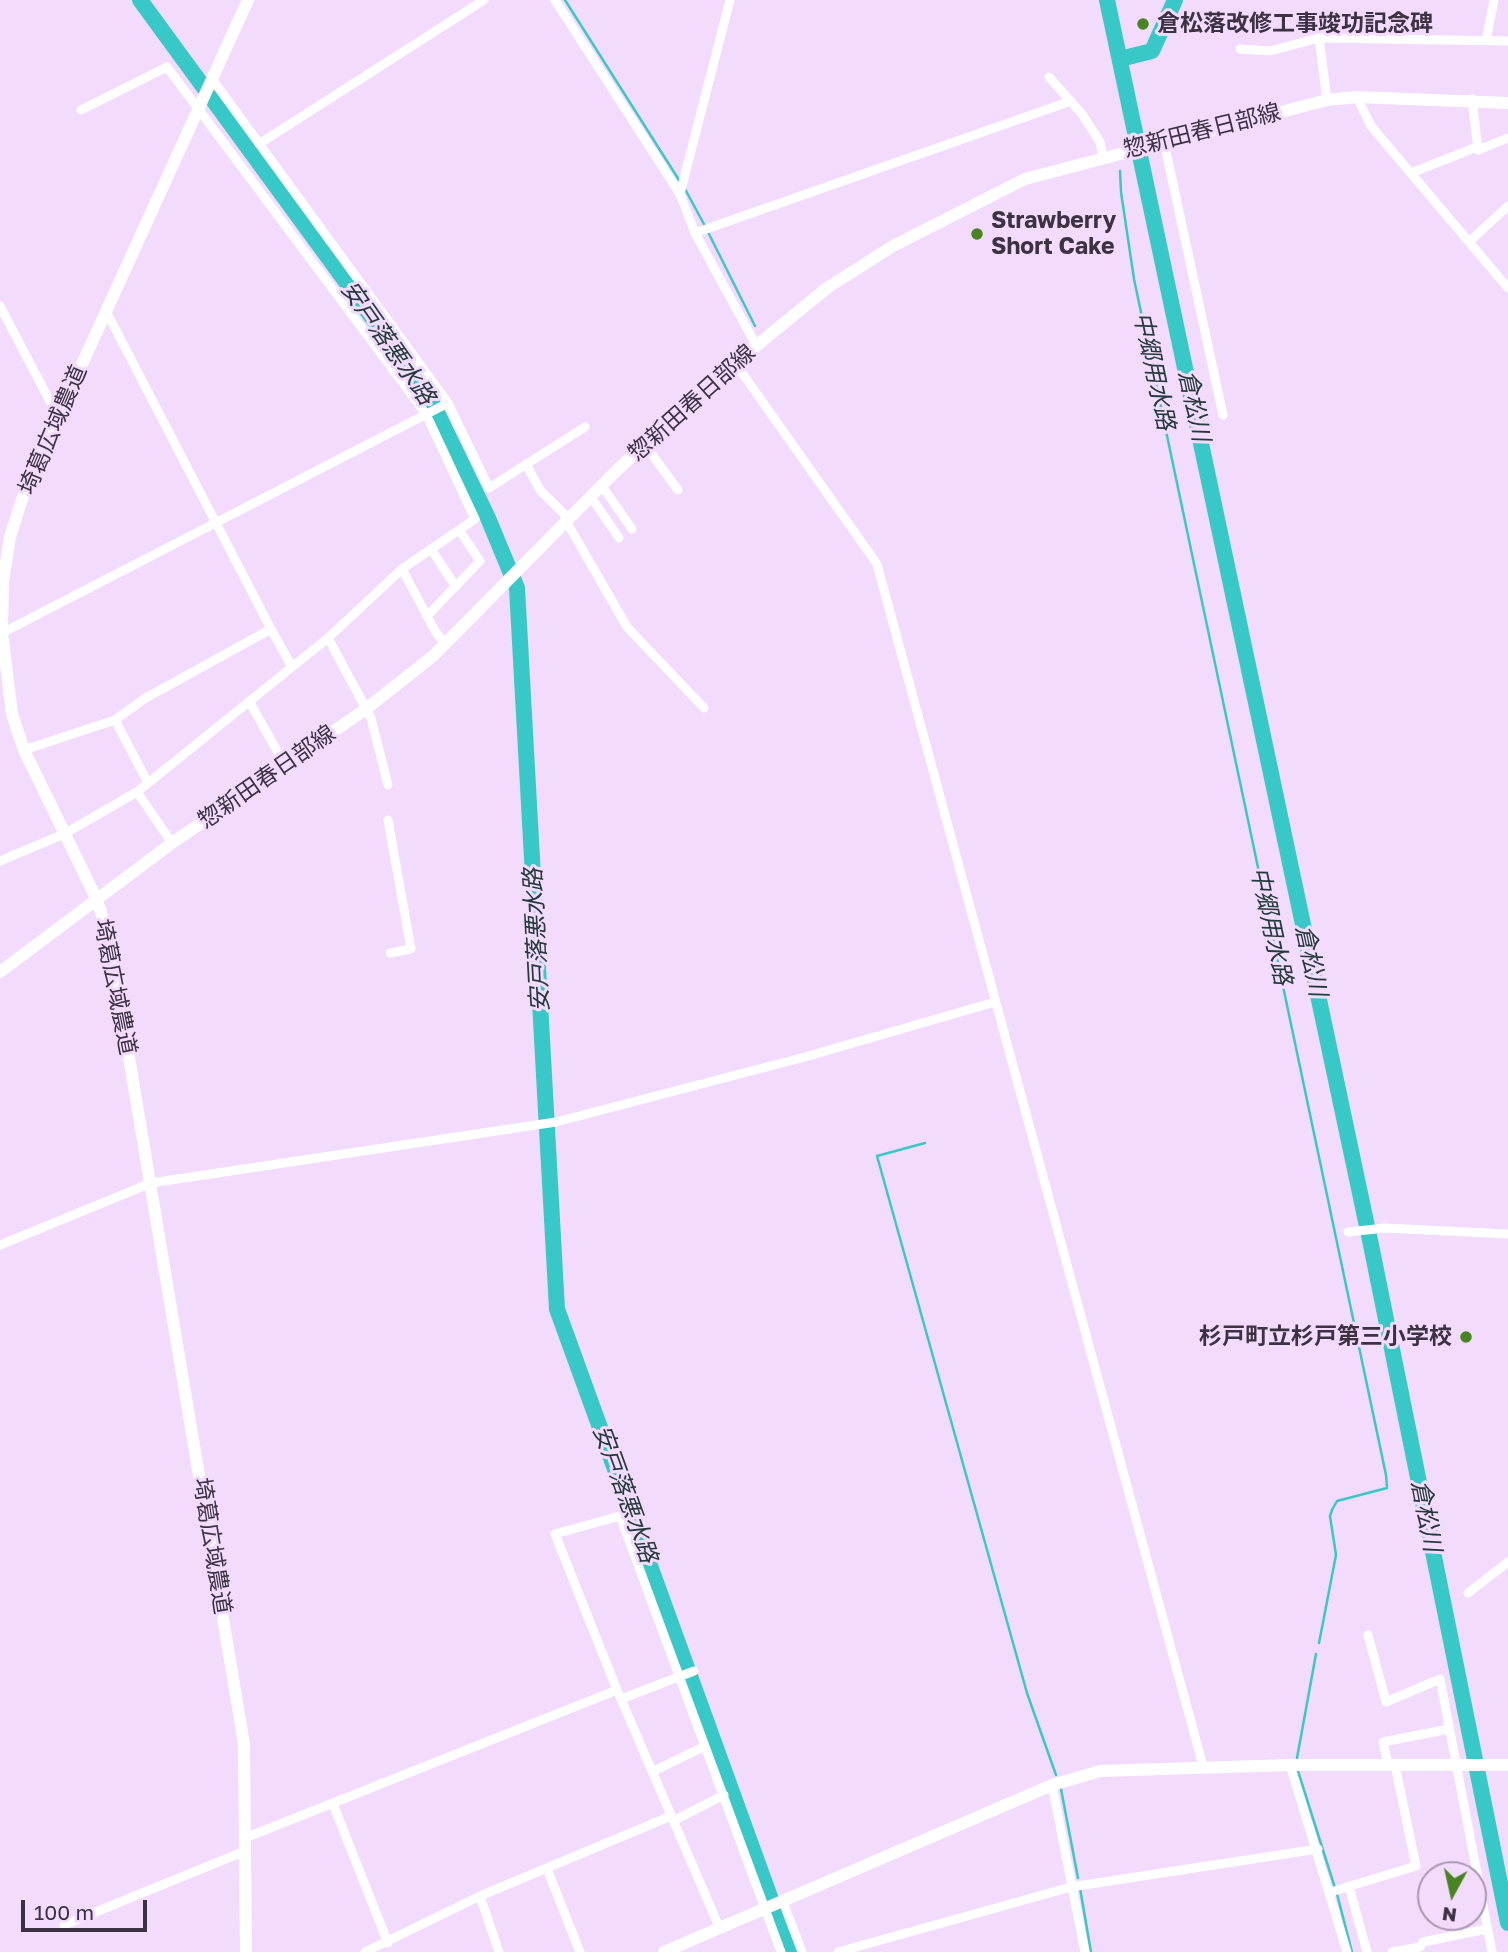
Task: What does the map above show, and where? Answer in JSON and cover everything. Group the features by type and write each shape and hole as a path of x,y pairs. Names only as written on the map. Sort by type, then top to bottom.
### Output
{"street":[{"name":"埼葛広域農道","path":"247,1952 244,1744 109,938 97,900 24,750 12,714 1,634 3,581 10,537 26,487 248,0"},
{"path":"259,144 484,0"},
{"path":"555,0 680,194 695,233 756,345"},
{"path":"680,194 730,0"},
{"path":"1486,40 1494,0"},
{"path":"1319,38 1327,100"},
{"path":"1240,48 1270,51 1319,38 1508,41"},
{"path":"0,862 64,834 137,792 328,638 402,569 475,519 426,414 200,105 167,68 81,110"},
{"path":"1049,77 1071,101 1100,142 1103,157"},
{"path":"211,81 447,403 489,488 585,427"},
{"path":"1357,97 1371,126 1508,288"},
{"name":"惣新田春日部線","path":"0,972 172,843 366,709 433,656 601,486 756,345 827,288 948,215 1025,179 1118,152 1327,100 1357,97 1472,99 1508,103"},
{"path":"1472,99 1477,147"},
{"path":"695,233 1071,101"},
{"path":"1411,173 1508,138"},
{"path":"1164,142 1223,415"},
{"path":"1470,241 1508,206"},
{"path":"0,306 57,415"},
{"path":"106,310 292,667"},
{"path":"735,363 877,564 1203,1766"},
{"path":"1,634 447,403"},
{"path":"645,444 678,491"},
{"path":"526,464 540,490 567,520 627,627 704,708"},
{"path":"601,486 632,529"},
{"path":"591,497 618,538"},
{"path":"427,616 480,561 459,530"},
{"path":"431,549 456,587"},
{"path":"402,569 444,643"},
{"path":"24,750 115,720 144,699 271,629"},
{"path":"328,638 371,718 388,785"},
{"path":"249,701 285,765"},
{"path":"115,720 148,783"},
{"path":"137,792 172,843"},
{"path":"388,820 411,949 390,953"},
{"path":"0,1245 151,1183 556,1122 805,1057 995,1002"},
{"path":"1348,1232 1385,1228 1508,1234"},
{"path":"720,1929 619,1695 555,1534 621,1516 781,1952"},
{"path":"1468,1593 1508,1562"},
{"path":"1368,1635 1386,1702 1440,1679 1475,1861"},
{"path":"64,1925 333,1804 619,1695 694,1671"},
{"path":"1331,1892 1416,1866 1383,1742 1449,1729"},
{"path":"652,1772 705,1746"},
{"path":"1290,1765 1348,1952"},
{"path":"664,1952 1052,1785 1100,1771 1203,1766 1508,1765"},
{"path":"1052,1785 1085,1952"},
{"path":"365,1952 480,1896 724,1796"},
{"path":"333,1804 388,1943"},
{"path":"838,1952 1072,1887 1318,1849"},
{"path":"547,1869 580,1952"},
{"path":"1349,1886 1367,1952"},
{"path":"480,1896 499,1952"},
{"path":"782,1902 802,1952"},
{"path":"1487,1928 1492,1952"},
{"path":"1392,1952 1420,1947 1423,1942 1473,1931"}],"waterway":[{"name":"安戸落悪水路","path":"140,0 428,394 488,518 517,588 557,1309 790,1952"},
{"path":"565,0 679,180"},
{"name":"倉松川","path":"1107,0 1371,1245 1508,1923"},
{"path":"1120,59 1152,51 1175,0"},
{"path":"1123,142 1138,140"},
{"name":"中郷用水路","path":"1120,171 1134,279 1386,1475 1387,1488 1337,1501 1332,1510 1330,1516 1336,1555 1319,1643"},
{"path":"685,189 705,226"},
{"path":"708,232 755,326"},
{"path":"925,1143 877,1156 1027,1693 1056,1775"},
{"name":"中郷用水路","path":"1297,1758 1316,1654"},
{"name":"中郷用水路","path":"1298,1771 1335,1888"},
{"path":"1061,1789 1078,1878"},
{"path":"1080,1888 1091,1952"},
{"name":"中郷用水路","path":"1337,1894 1352,1952"}],"place":[{"name":"倉松落改修工事竣功記念碑","path":"1143,24"},
{"name":"Strawberry Short Cake","path":"977,234"},
{"name":"杉戸町立杉戸第三小学校","path":"1466,1337"}]}
